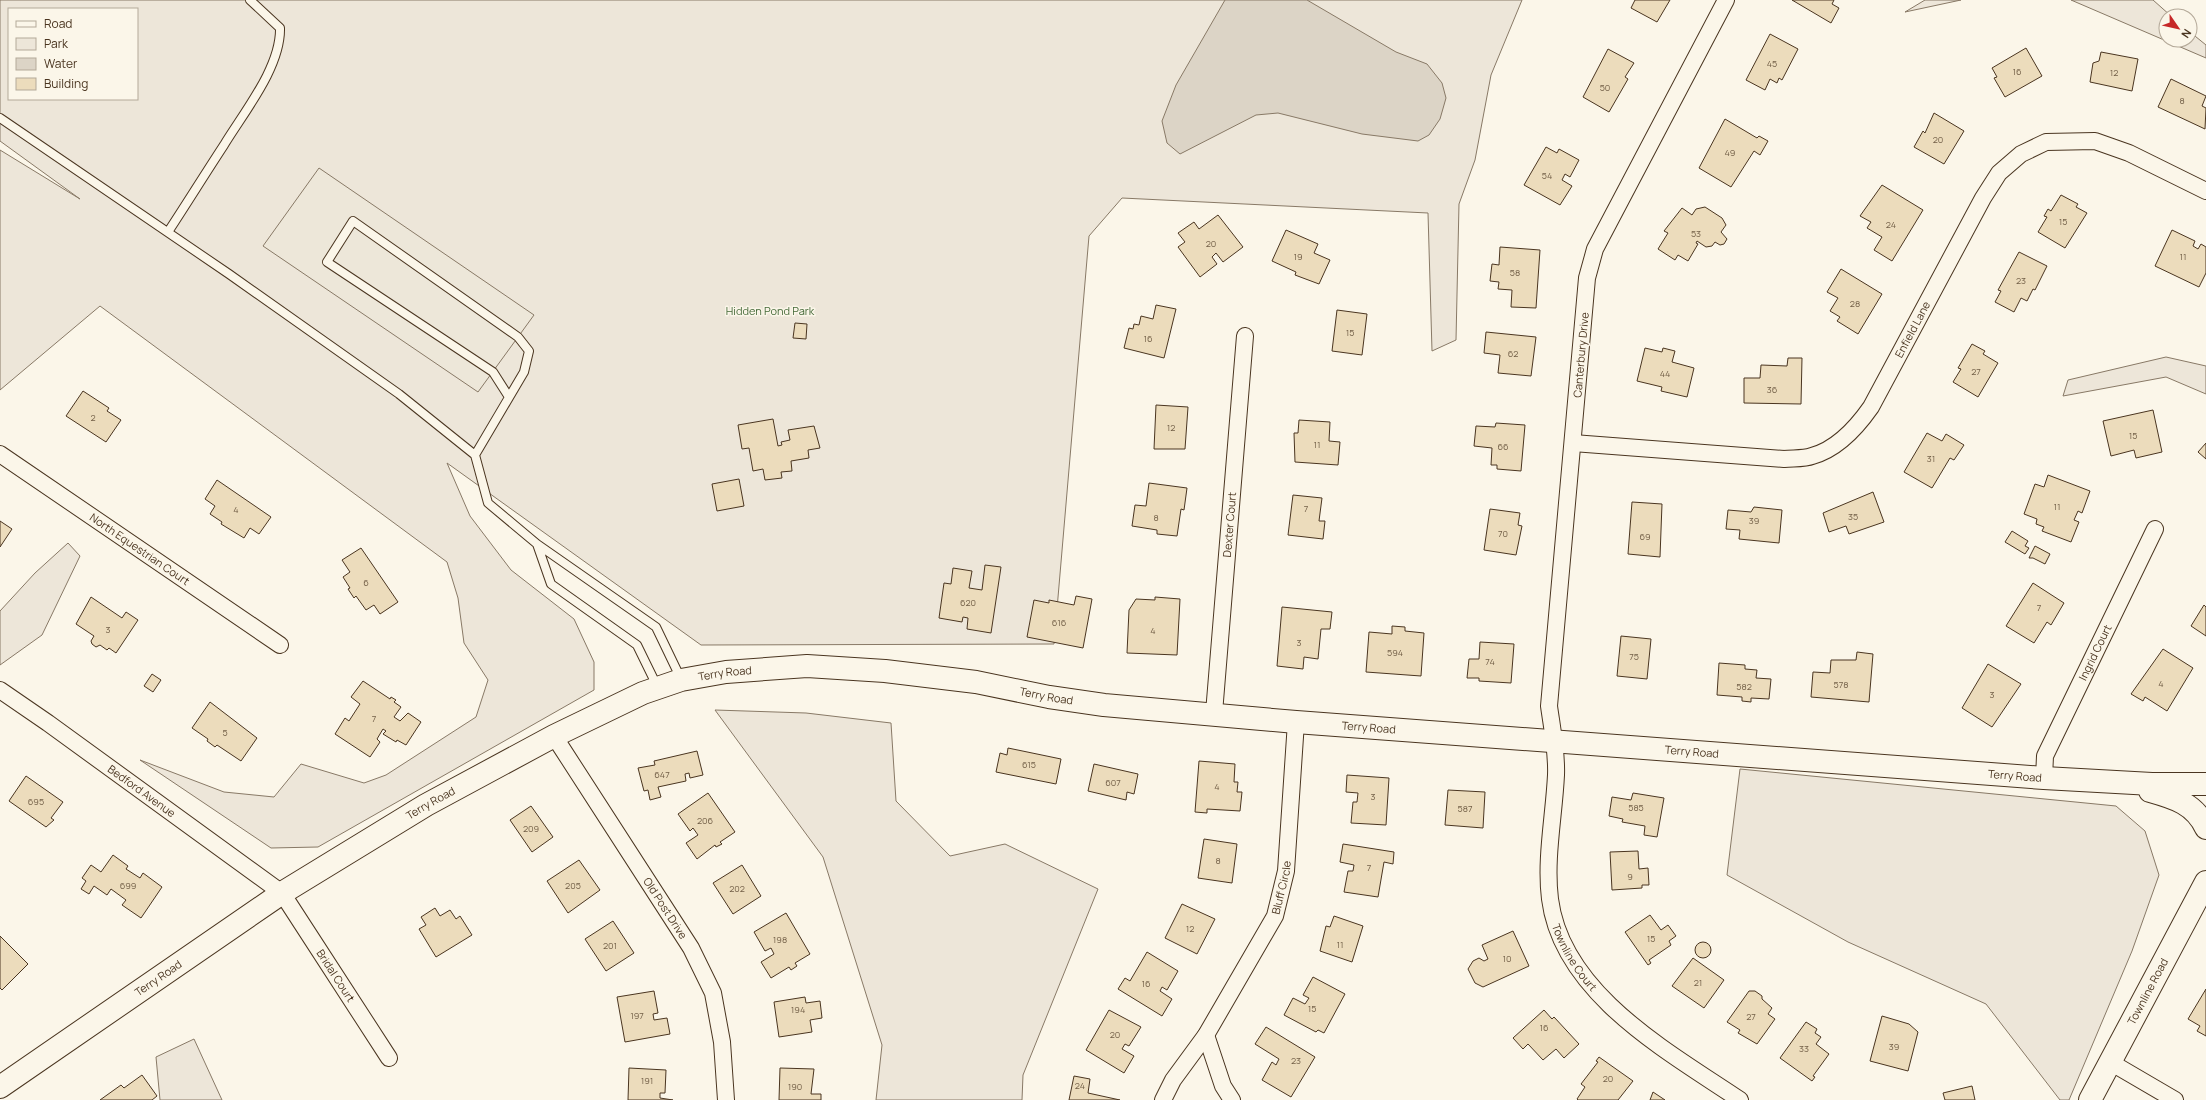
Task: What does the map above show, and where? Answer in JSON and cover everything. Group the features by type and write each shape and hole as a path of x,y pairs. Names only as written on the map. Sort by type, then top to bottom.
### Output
{"street":[{"name":"Canterbury Drive","path":"1553,741 1549,706 1587,278 1595,249 1726,0"},
{"name":"Enfield Lane","path":"1573,443 1784,459 1813,456 1834,445 1856,429 1871,407 1983,198 1999,173 2021,154 2046,142 2095,141 2128,154 2206,191"},
{"name":"Dexter Court","path":"1214,713 1245,336"},
{"name":"North Equestrian Court","path":"0,454 280,645"},
{"name":"Ingrid Court","path":"2044,778 2045,756 2155,529"},
{"name":"Terry Road","path":"0,1087 282,893 426,805 554,736 643,692 681,680 726,672 807,666 877,670 976,682 1049,697 1104,705 1214,713 1296,722 2044,778 2206,784"},
{"name":"Bedford Avenue","path":"0,690 48,722 282,893"},
{"name":"Bluff Circle","path":"1163,1100 1173,1080 1206,1035 1275,916 1286,871 1296,722"},
{"name":"Old Post Drive","path":"554,736 691,948 713,993 722,1042 726,1100"},
{"name":"Townline Court","path":"1553,741 1556,773 1550,857 1550,900 1560,935 1579,971 1610,1007 1637,1031 1740,1100"},
{"path":"2100,781 2171,796 2184,802 2198,813 2206,828"},
{"name":"Townline Road","path":"2090,1100 2203,891"},
{"name":"Bridal Court","path":"282,893 389,1058"},
{"path":"1206,1035 1223,1086 1232,1100"},
{"path":"2110,1062 2175,1100"}],"lane":[{"path":"168,232 260,87 273,61 280,39 280,28 250,0"},
{"path":"0,118 168,232 399,394 475,455 488,503 537,544 656,627 681,680"},
{"path":"475,455 509,398 524,372 529,351 518,337 353,221 327,262 493,372 509,398"},
{"path":"537,544 551,584 637,645 658,688"}],"green space":[{"name":"Hidden Pond Park","path":"0,0 1522,0 1491,75 1475,160 1459,204 1456,340 1432,351 1428,213 1122,198 1089,236 1054,644 701,645 447,463 470,516 511,570 574,619 594,662 594,690 318,847 271,848 140,760 224,792 274,797 301,764 364,783 386,775 476,717 488,680 464,643 458,598 447,562 100,306 0,390 0,150 80,199 0,141"},
{"path":"1925,0 1961,0 1905,12"},
{"path":"2071,0 2153,0 2162,8 2158,8 2158,37"},
{"path":"2198,38 2206,45 2206,58 2183,48 2198,48"},
{"path":"2166,357 2206,366 2206,394 2166,377 2063,396 2068,380"},
{"path":"68,543 80,556 42,635 0,665 0,611 35,573"},
{"path":"715,710 806,713 891,723 896,801 950,856 1005,844 1098,889 1023,1075 1022,1100 876,1100 882,1045 823,857"},
{"path":"1740,769 2116,806 2145,831 2159,875 2132,951 2069,1100 2060,1100 1986,1004 1848,942 1727,875"},
{"path":"194,1039 222,1100 160,1100 156,1057"}],"shaded area":[{"path":"319,168 534,315 478,392 263,246"}],"water":[{"path":"1225,0 1307,0 1396,52 1427,64 1442,83 1446,98 1440,119 1429,135 1418,141 1362,134 1278,113 1256,115 1180,154 1167,143 1162,121 1176,85"}],"building":[{"path":"1635,0 1670,0 1657,22 1631,8"},
{"path":"1792,0 1834,0 1832,4 1839,8 1831,23"},
{"path":"1770,34 1798,49 1782,80 1779,78 1777,83 1770,79 1765,90 1746,80"},
{"path":"2026,48 2042,76 2005,97 1994,78 1997,77 1992,68"},
{"path":"1608,49 1634,63 1625,77 1628,79 1609,112 1583,97"},
{"path":"2101,52 2138,59 2132,91 2090,82 2093,63 2099,61"},
{"path":"2171,79 2206,96 2202,106 2206,108 2205,129 2158,107"},
{"path":"1934,113 1964,131 1944,164 1914,147 1923,131 1925,133"},
{"path":"1725,119 1757,138 1759,136 1768,141 1760,155 1754,151 1731,187 1699,168"},
{"path":"1546,147 1557,153 1559,149 1579,160 1570,177 1565,174 1562,180 1572,186 1560,205 1524,185"},
{"path":"1882,185 1923,210 1892,261 1874,250 1882,237 1867,228 1871,222 1860,216"},
{"path":"2061,195 2078,204 2076,207 2087,213 2065,248 2038,232 2047,217 2044,216 2048,209 2051,211"},
{"path":"1705,207 1722,218 1726,225 1721,232 1727,239 1724,244 1720,245 1715,242 1712,246 1706,247 1697,241 1696,243 1698,244 1688,261 1678,255 1675,260 1658,249 1668,233 1664,231 1682,208 1692,215 1696,209"},
{"path":"1218,215 1243,247 1223,262 1216,253 1212,257 1217,264 1200,277 1178,247 1185,242 1178,233 1194,222 1199,229"},
{"path":"1286,230 1318,244 1314,253 1330,260 1319,284 1295,275 1296,272 1272,261"},
{"path":"2172,230 2195,241 2193,246 2198,249 2201,244 2206,247 2206,273 2199,287 2155,266"},
{"path":"1500,247 1540,250 1536,308 1511,307 1512,290 1498,289 1499,282 1490,281 1492,264 1499,265"},
{"path":"2019,252 2047,266 2035,290 2033,289 2027,301 2021,298 2014,312 1995,302 2001,291 1998,290"},
{"path":"1841,269 1882,294 1858,334 1837,321 1840,317 1830,311 1838,298 1827,292"},
{"path":"1156,305 1176,309 1164,358 1124,348 1129,328 1133,329 1134,324 1139,325 1141,316 1153,319"},
{"path":"1337,310 1367,314 1362,355 1332,351"},
{"path":"795,323 807,324 806,339 793,338"},
{"path":"1486,332 1536,337 1531,376 1498,373 1500,355 1484,353"},
{"path":"1972,344 1985,351 1983,354 1998,363 1978,397 1953,382 1961,369 1958,368"},
{"path":"1645,348 1662,352 1663,348 1675,351 1672,362 1694,368 1687,397 1661,391 1662,387 1637,381"},
{"path":"1788,358 1802,358 1801,404 1744,403 1744,378 1760,378 1761,365 1787,366"},
{"path":"83,391 109,408 107,411 121,420 106,442 66,416"},
{"path":"1156,405 1188,407 1185,449 1154,449"},
{"path":"2153,410 2162,452 2136,458 2134,450 2111,456 2103,421"},
{"path":"773,419 778,446 782,445 781,442 790,440 788,430 814,426 820,448 808,450 809,458 791,461 792,471 781,472 782,478 765,480 763,469 753,471 749,448 742,449 738,425"},
{"path":"1299,420 1330,422 1329,441 1340,442 1338,465 1295,462 1294,433 1298,433"},
{"path":"1496,423 1525,425 1521,471 1497,469 1497,465 1491,465 1492,448 1474,446 1476,426 1495,427"},
{"path":"1927,433 1942,441 1946,434 1964,445 1954,460 1950,458 1932,488 1904,472"},
{"path":"2206,443 2206,459 2198,452"},
{"path":"2048,475 2090,491 2082,513 2078,511 2074,520 2079,522 2071,542 2042,531 2044,527 2036,524 2037,519 2024,514 2035,484 2044,487"},
{"path":"739,479 744,506 717,511 712,484"},
{"path":"217,480 271,517 259,534 250,528 244,538 221,524 222,522 210,514 215,506 205,499"},
{"path":"1149,483 1187,488 1184,510 1181,509 1177,536 1157,534 1157,530 1132,526 1135,505 1146,506"},
{"path":"1873,492 1884,522 1849,534 1846,526 1829,532 1823,513"},
{"path":"1293,495 1322,498 1319,521 1325,521 1323,539 1288,535"},
{"path":"1632,502 1662,504 1660,557 1628,554"},
{"path":"1754,507 1782,510 1779,543 1739,539 1740,530 1726,529 1728,510 1751,512"},
{"path":"1490,509 1520,513 1518,525 1522,526 1516,555 1484,550"},
{"path":"0,521 12,529 0,547"},
{"path":"2012,531 2028,541 2025,546 2029,548 2025,554 2005,542"},
{"path":"2035,546 2050,554 2045,564 2033,558 2029,558"},
{"path":"361,548 398,602 380,614 374,605 366,610 356,596 354,598 343,577 350,572 342,560"},
{"path":"985,565 1001,567 991,633 967,629 968,618 963,617 962,622 939,618 944,583 951,584 953,568 972,571 969,588 982,590"},
{"path":"2033,583 2064,603 2051,625 2047,622 2034,643 2006,626"},
{"path":"1076,596 1092,599 1083,648 1027,637 1034,600 1049,603 1049,600 1074,605"},
{"path":"91,597 122,618 126,612 138,620 116,653 109,648 107,650 100,645 96,647 91,641 94,636 76,624"},
{"path":"1155,597 1180,599 1177,655 1127,653 1129,610 1136,599 1155,600"},
{"path":"2204,605 2206,607 2206,636 2191,626"},
{"path":"1282,607 1332,612 1330,629 1321,629 1318,659 1304,657 1303,669 1277,666"},
{"path":"1392,626 1405,627 1405,631 1424,633 1421,676 1366,672 1369,632 1392,634"},
{"path":"1621,636 1651,639 1647,679 1617,676"},
{"path":"1480,642 1514,644 1511,683 1479,681 1479,678 1467,678 1469,659 1479,659"},
{"path":"2163,649 2193,668 2167,711 2145,697 2143,701 2131,694"},
{"path":"1857,652 1873,654 1869,702 1811,697 1813,672 1830,673 1831,660 1856,660"},
{"path":"1719,663 1745,665 1745,669 1757,670 1756,678 1771,679 1769,699 1751,698 1751,702 1742,701 1742,697 1717,695"},
{"path":"1988,664 2021,684 1992,727 1962,708"},
{"path":"152,674 161,680 153,692 144,686"},
{"path":"363,681 390,699 391,697 396,700 394,702 401,707 394,717 400,721 408,713 421,722 406,745 397,740 396,742 383,734 386,731 383,729 377,739 380,742 370,757 335,734 345,718 349,721 360,704 351,697"},
{"path":"210,702 257,738 241,761 217,745 215,747 207,741 208,739 192,728"},
{"path":"1008,748 1061,759 1056,784 996,772 1000,753 1007,755"},
{"path":"697,751 703,775 690,778 689,773 685,774 686,781 658,787 661,797 650,800 648,790 644,791 638,768 655,765 654,761"},
{"path":"1199,761 1235,764 1234,782 1238,782 1237,792 1242,792 1240,811 1207,809 1207,813 1195,812"},
{"path":"1094,764 1138,774 1134,794 1127,792 1126,800 1088,791"},
{"path":"1347,775 1389,778 1386,825 1351,823 1353,802 1357,802 1358,793 1346,792"},
{"path":"26,776 63,802 51,818 54,820 46,827 9,801"},
{"path":"1448,790 1485,792 1483,828 1445,825"},
{"path":"708,793 735,832 720,842 722,844 716,847 715,845 697,859 686,843 698,835 693,828 690,831 678,814"},
{"path":"1633,793 1664,798 1657,837 1644,835 1645,826 1622,822 1623,819 1609,816 1612,797 1631,800"},
{"path":"531,806 553,837 532,852 510,820"},
{"path":"1204,839 1237,844 1232,883 1198,878"},
{"path":"1343,844 1394,852 1393,864 1384,862 1378,897 1344,892 1348,871 1353,871 1354,865 1340,862"},
{"path":"1638,851 1639,869 1648,868 1649,885 1642,885 1642,888 1612,890 1610,852"},
{"path":"113,855 128,866 126,869 140,878 143,873 162,887 141,918 122,905 126,900 111,889 107,895 94,886 89,894 81,889 86,881 82,878 91,865 101,872"},
{"path":"579,860 600,890 568,913 547,881"},
{"path":"742,865 761,896 733,914 713,883"},
{"path":"1182,904 1215,919 1197,954 1165,938"},
{"path":"435,908 440,916 450,910 456,919 460,916 472,935 436,957 419,929 426,925 421,917"},
{"path":"786,913 810,954 795,963 797,966 791,970 789,967 771,978 761,962 774,954 771,948 765,951 754,932"},
{"path":"1650,915 1661,930 1668,925 1676,936 1669,941 1671,945 1649,960 1651,963 1648,965 1625,932"},
{"path":"1334,916 1363,926 1352,962 1320,951 1326,926 1330,927"},
{"path":"613,921 634,953 606,971 585,939"},
{"path":"1513,931 1529,966 1483,987 1475,983 1468,969 1473,961 1479,958 1484,961 1488,959 1482,945"},
{"path":"0,936 28,964 2,990 0,988"},
{"path":"1700,942 1706,942 1711,947 1709,956 1706,958 1700,958 1695,953 1695,947"},
{"path":"1147,952 1178,971 1167,990 1162,987 1160,991 1172,999 1162,1016 1118,989 1125,978 1130,981"},
{"path":"1693,958 1724,980 1704,1008 1672,986"},
{"path":"1313,977 1345,994 1324,1033 1318,1030 1316,1032 1284,1015 1293,998 1305,1004 1309,998 1303,995"},
{"path":"2206,989 2206,1036 2197,1031 2200,1026 2188,1019"},
{"path":"654,991 658,1013 653,1014 654,1020 667,1018 670,1034 625,1042 617,997"},
{"path":"1749,991 1755,991 1762,996 1762,999 1772,1008 1768,1014 1775,1019 1757,1044 1738,1033 1740,1030 1727,1022"},
{"path":"805,997 806,1003 820,1001 822,1018 810,1020 812,1032 779,1037 774,1002"},
{"path":"1109,1010 1141,1027 1129,1046 1125,1044 1122,1049 1134,1056 1124,1073 1086,1050"},
{"path":"1544,1010 1552,1019 1554,1017 1579,1044 1564,1058 1556,1049 1543,1060 1528,1044 1523,1049 1513,1038"},
{"path":"1882,1016 1909,1024 1918,1032 1908,1071 1870,1061"},
{"path":"1806,1022 1817,1029 1815,1033 1821,1037 1816,1044 1829,1054 1813,1076 1815,1077 1812,1081 1780,1058"},
{"path":"1266,1027 1315,1057 1291,1097 1262,1080 1272,1062 1276,1065 1279,1059 1255,1044"},
{"path":"1599,1057 1633,1081 1618,1100 1578,1100 1577,1099 1585,1087 1581,1084 1598,1062 1596,1061"},
{"path":"629,1068 666,1070 665,1093 660,1093 660,1098 673,1100 628,1100"},
{"path":"780,1068 814,1069 811,1094 821,1094 821,1100 779,1100"},
{"path":"142,1075 157,1096 152,1100 100,1100 121,1085 124,1088"},
{"path":"1074,1076 1090,1079 1088,1093 1120,1100 1069,1100"},
{"path":"1972,1086 1975,1100 1945,1100 1943,1093"},
{"path":"1653,1092 1665,1100 1650,1100"}]}
